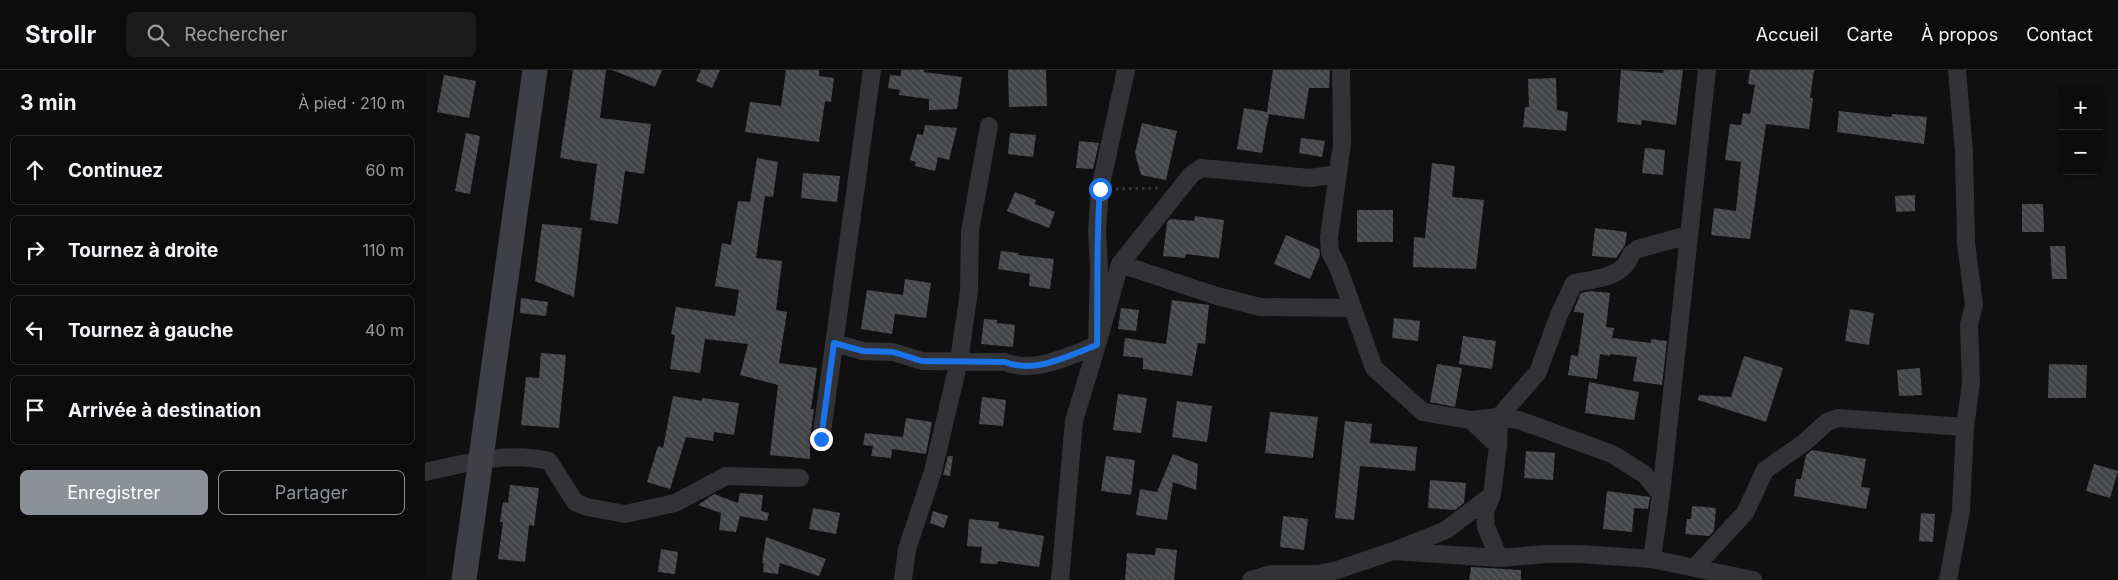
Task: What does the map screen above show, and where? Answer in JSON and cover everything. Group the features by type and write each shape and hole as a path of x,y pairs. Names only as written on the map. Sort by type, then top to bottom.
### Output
{"main road":[{"path":"465,580 535,70"}],"street":[{"path":"821,439 872,70"},
{"path":"1097,345 1099,268 1097,232 1100,189 1126,70"},
{"path":"1341,70 1342,144 1329,237 1330,252 1353,308 1374,368 1423,412 1471,420 1499,416 1519,420 1611,454 1644,474 1661,494"},
{"path":"1652,559 1661,494 1707,70"},
{"path":"1948,580 1954,556 1961,510 1965,428 1971,384 1969,324 1974,304 1966,243 1964,152 1957,70"},
{"path":"903,580 907,549 933,472 959,362 969,291 970,231 989,126"},
{"path":"1060,580 1074,421 1120,264 1191,175 1201,168 1311,178 1337,174"},
{"path":"1499,558 1486,527 1485,512 1493,495 1499,416 1538,372 1559,315 1574,283 1610,276 1628,263 1631,254 1638,249 1688,235"},
{"path":"1120,264 1217,296 1260,307 1353,308"},
{"path":"834,343 863,351 893,352 922,361 1005,362 1016,366 1043,365 1097,345"},
{"path":"1695,568 1745,513 1765,470 1805,442 1827,422 1838,418 1965,428"},
{"path":"1471,420 1498,446"},
{"path":"425,472 481,460 525,456 549,461 575,502 587,507 625,514 675,503 726,476 801,478"},
{"path":"1251,580 1272,574 1319,577 1446,530 1493,495"},
{"path":"1393,551 1499,558 1571,554 1652,559 1753,580"}],"path":[{"path":"1100,189 1164,188 1179,192"}],"building":[{"path":"573,70 606,70 600,118 651,124 644,174 625,171 618,224 590,220 597,164 560,158"},
{"path":"612,70 662,70 655,87"},
{"path":"701,70 720,70 712,88 696,81"},
{"path":"786,70 819,70 819,76 834,78 831,102 825,101 819,142 745,132 750,102 781,106"},
{"path":"901,70 924,70 924,72 962,77 957,109 929,110 929,99 899,95 900,90 888,88 890,75 901,76"},
{"path":"1008,70 1046,70 1047,106 1009,107"},
{"path":"1273,70 1330,70 1329,88 1309,88 1304,119 1269,114 1262,153 1237,149 1244,108 1267,112"},
{"path":"1621,70 1663,73 1664,70 1683,70 1676,125 1642,120 1641,125 1617,122"},
{"path":"1750,70 1814,70 1810,98 1813,98 1809,129 1766,124 1750,239 1711,235 1714,208 1736,211 1741,162 1725,160 1730,124 1741,125 1743,113 1750,114 1755,85 1748,84"},
{"path":"444,75 476,81 469,118 437,112"},
{"path":"1556,78 1557,110 1568,112 1566,131 1523,127 1525,107 1529,107 1528,79"},
{"path":"1839,111 1891,117 1892,114 1927,117 1924,144 1837,132"},
{"path":"1142,123 1177,131 1166,180 1141,175 1135,153"},
{"path":"925,125 957,128 949,160 938,157 935,171 915,166 916,162 910,160 917,134 923,135"},
{"path":"466,133 480,136 470,194 455,191"},
{"path":"1010,133 1036,135 1033,157 1008,154"},
{"path":"1301,138 1325,141 1322,157 1299,153"},
{"path":"1079,141 1099,143 1093,169 1076,168"},
{"path":"1645,148 1665,150 1663,175 1642,173"},
{"path":"757,158 778,162 773,197 765,196 756,258 782,261 776,310 787,312 779,363 817,368 811,409 814,409 810,438 810,459 770,455 778,385 740,375 748,344 705,339 700,373 670,369 675,335 671,334 676,307 735,316 739,290 715,286 722,243 731,245 738,201 750,202"},
{"path":"1432,163 1455,166 1452,197 1484,200 1476,269 1413,267 1414,237 1425,238"},
{"path":"803,173 840,176 837,202 801,198"},
{"path":"1015,192 1036,200 1035,204 1055,212 1049,228 1007,211"},
{"path":"1915,195 1915,211 1896,212 1895,196"},
{"path":"2022,204 2043,204 2044,232 2022,232"},
{"path":"1357,210 1393,210 1393,242 1357,242"},
{"path":"1195,216 1224,220 1219,258 1186,254 1185,258 1163,256 1167,222 1170,219 1194,221"},
{"path":"542,224 582,228 574,297 535,281"},
{"path":"1595,228 1627,232 1625,245 1616,258 1592,256"},
{"path":"1286,235 1319,249 1320,255 1310,279 1274,264"},
{"path":"2050,246 2065,246 2067,279 2052,279"},
{"path":"1001,251 1054,259 1050,289 1029,286 1030,274 998,269"},
{"path":"905,279 931,283 926,318 895,314 892,334 861,329 867,290 903,295"},
{"path":"1591,291 1610,293 1606,327 1614,328 1612,338 1651,343 1651,339 1667,341 1662,385 1633,381 1637,357 1610,354 1610,356 1600,354 1597,379 1568,375 1571,355 1578,356 1584,313 1574,312 1575,307 1581,293"},
{"path":"521,298 548,302 546,316 520,313"},
{"path":"1172,300 1209,305 1205,344 1198,343 1192,376 1143,369 1143,358 1123,356 1125,338 1166,344"},
{"path":"1121,308 1139,310 1136,331 1118,329"},
{"path":"1850,309 1874,313 1869,345 1845,341"},
{"path":"1394,318 1420,321 1418,341 1392,338"},
{"path":"984,319 1015,325 1013,347 981,344"},
{"path":"1463,336 1496,341 1492,369 1459,364"},
{"path":"541,353 566,355 559,428 521,425 526,377 539,378"},
{"path":"1744,356 1783,368 1766,422 1698,400 1699,395 1731,397"},
{"path":"1437,364 1462,368 1455,407 1430,402"},
{"path":"2049,364 2087,365 2086,398 2048,398"},
{"path":"1920,368 1922,395 1899,396 1897,370"},
{"path":"1589,382 1639,392 1634,420 1585,413"},
{"path":"1118,394 1147,398 1141,433 1113,430"},
{"path":"673,396 702,401 702,398 739,403 734,435 714,432 713,441 686,437 670,489 647,482 658,446 663,448"},
{"path":"982,397 1006,400 1003,426 979,424"},
{"path":"1177,401 1212,406 1207,442 1172,437"},
{"path":"1270,412 1318,417 1313,458 1265,453"},
{"path":"906,418 932,422 926,454 892,449 891,458 871,456 873,446 863,445 865,433 903,437"},
{"path":"1345,421 1372,424 1370,443 1417,447 1415,471 1360,466 1354,520 1335,518"},
{"path":"1812,450 1866,459 1861,487 1870,488 1866,509 1794,496 1796,479 1801,479 1806,455"},
{"path":"1526,451 1555,453 1553,480 1524,478"},
{"path":"1173,454 1198,464 1196,490 1173,482 1167,520 1136,515 1140,489 1157,492"},
{"path":"948,456 953,456 950,476 943,475"},
{"path":"1106,456 1135,460 1131,495 1101,491"},
{"path":"2094,464 2118,471 2110,498 2086,491"},
{"path":"1430,480 1466,483 1464,503 1455,510 1428,508"},
{"path":"510,485 539,488 534,526 529,525 525,562 498,559 503,522 500,522 503,502 508,503"},
{"path":"1607,491 1650,497 1648,509 1634,508 1632,532 1603,529"},
{"path":"740,493 763,495 761,511 769,513 767,521 740,516 736,532 719,530 721,513 698,505 714,494 738,503"},
{"path":"1692,506 1716,508 1714,531 1709,536 1685,534 1687,519 1691,519"},
{"path":"813,508 840,513 836,534 809,529"},
{"path":"933,511 948,516 944,528 930,523"},
{"path":"1921,513 1935,514 1933,542 1919,541"},
{"path":"1283,516 1308,519 1304,550 1280,547"},
{"path":"969,519 999,522 998,528 1044,536 1039,567 998,561 997,564 980,563 982,547 967,546"},
{"path":"766,537 826,559 819,576 780,563 778,574 763,572 764,563 762,563"},
{"path":"1156,548 1177,550 1174,580 1125,580 1127,553 1155,555"},
{"path":"661,549 678,552 675,574 658,572"},
{"path":"1471,567 1521,570 1521,580 1469,580"}],"route":[{"path":"821,439 834,343 863,351 893,352 922,361 1005,362 1016,366 1043,365 1097,345 1099,268 1097,232 1100,189"}]}
